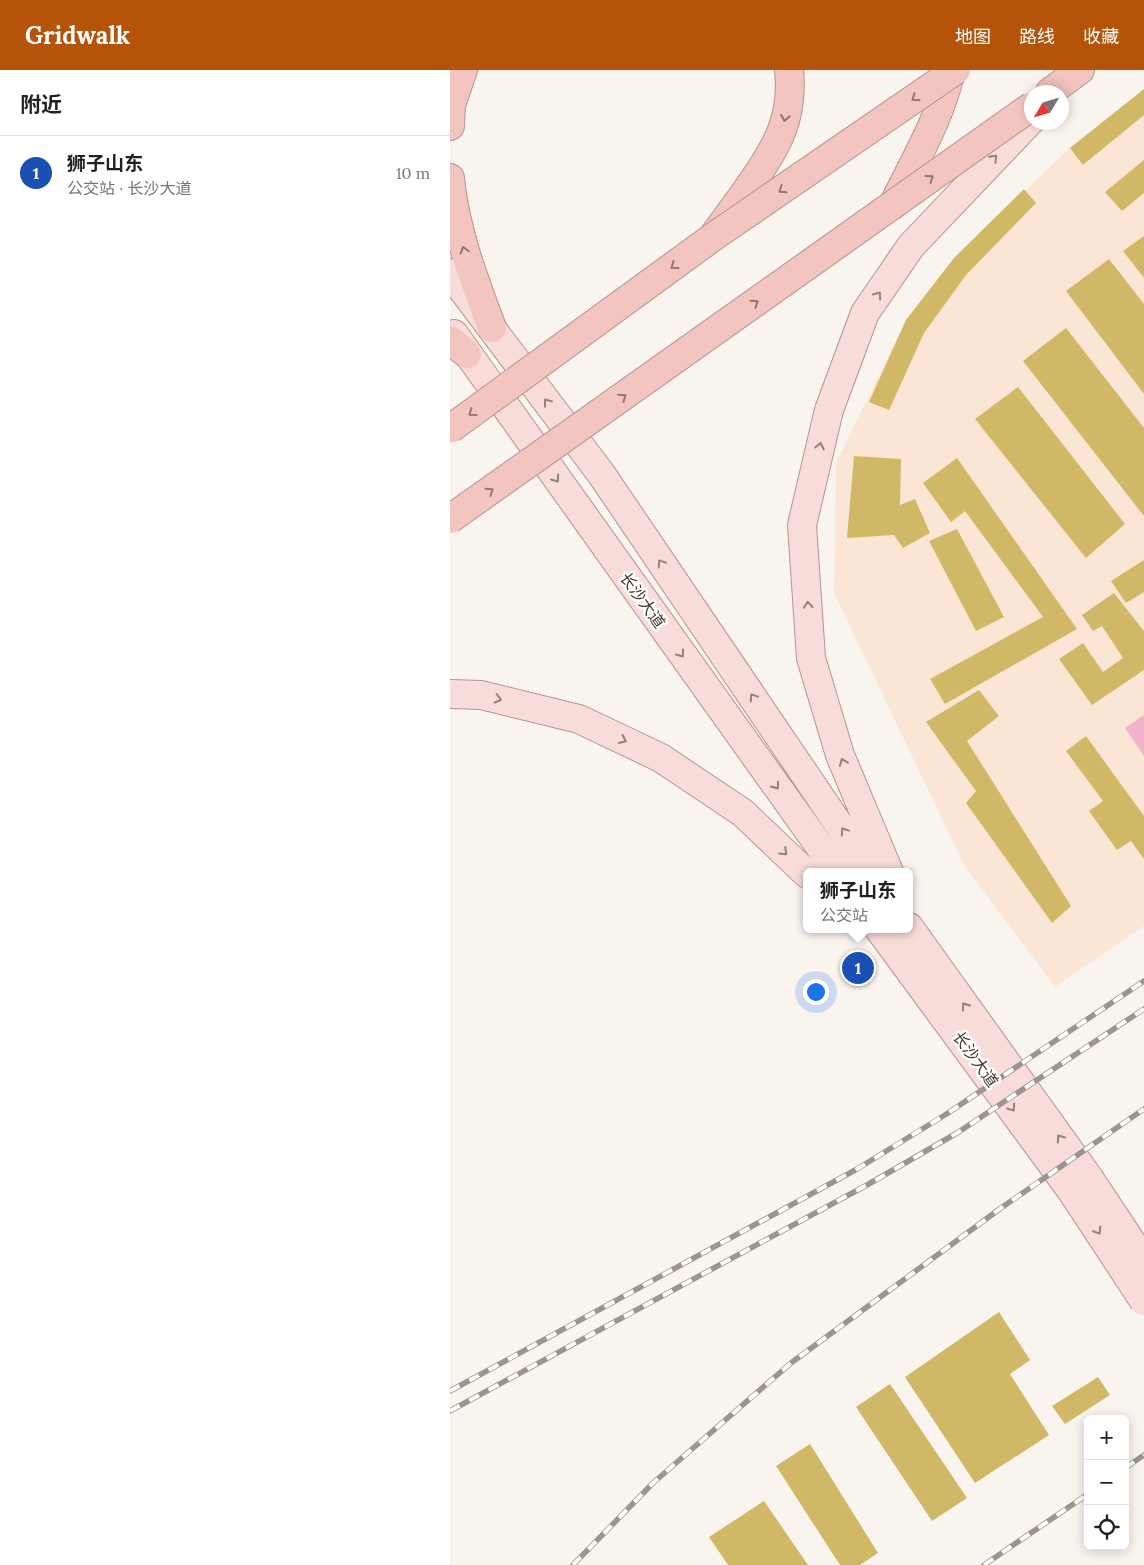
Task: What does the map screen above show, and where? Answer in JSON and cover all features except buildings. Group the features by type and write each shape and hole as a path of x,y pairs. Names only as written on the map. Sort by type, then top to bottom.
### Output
{"highway":[{"path":"450,126 451,105 463,70"},
{"path":"713,237 766,160 783,128 790,70"},
{"path":"893,205 933,122 948,85 951,70"},
{"path":"450,429 713,237 956,70"},
{"path":"450,519 1024,112"},
{"path":"450,178 453,206 464,254 492,328"}],"main road":[{"path":"887,868 840,755 811,658 802,525 829,410 865,313 912,246 1024,127"},
{"path":"450,273 602,475 868,868"},
{"name":"长沙大道","path":"450,328 458,347 835,868"},
{"path":"450,694 481,695 579,719 661,758 743,813 803,870"},
{"path":"913,931 1080,1184 1144,1301"},
{"path":"869,933 908,971"},
{"name":"长沙大道","path":"882,933 908,971 1080,1184"},
{"path":"1080,1184 1144,1261"}],"shaded area":[{"path":"1144,90 1144,926 1055,987 965,867 834,593 836,463 906,320 954,258 1070,148"},
{"path":"1144,715 1144,756 1125,728"}],"railway":[{"path":"450,1391 857,1169 945,1115 1144,981"},
{"path":"450,1411 867,1185 957,1133 1144,1009"},
{"path":"573,1565 653,1483 791,1363 1001,1208 1144,1109"},
{"path":"1129,1465 1144,1455"},
{"path":"984,1565 1084,1497"}],"place":[{"name":"狮子山东","path":"858,968"}]}
